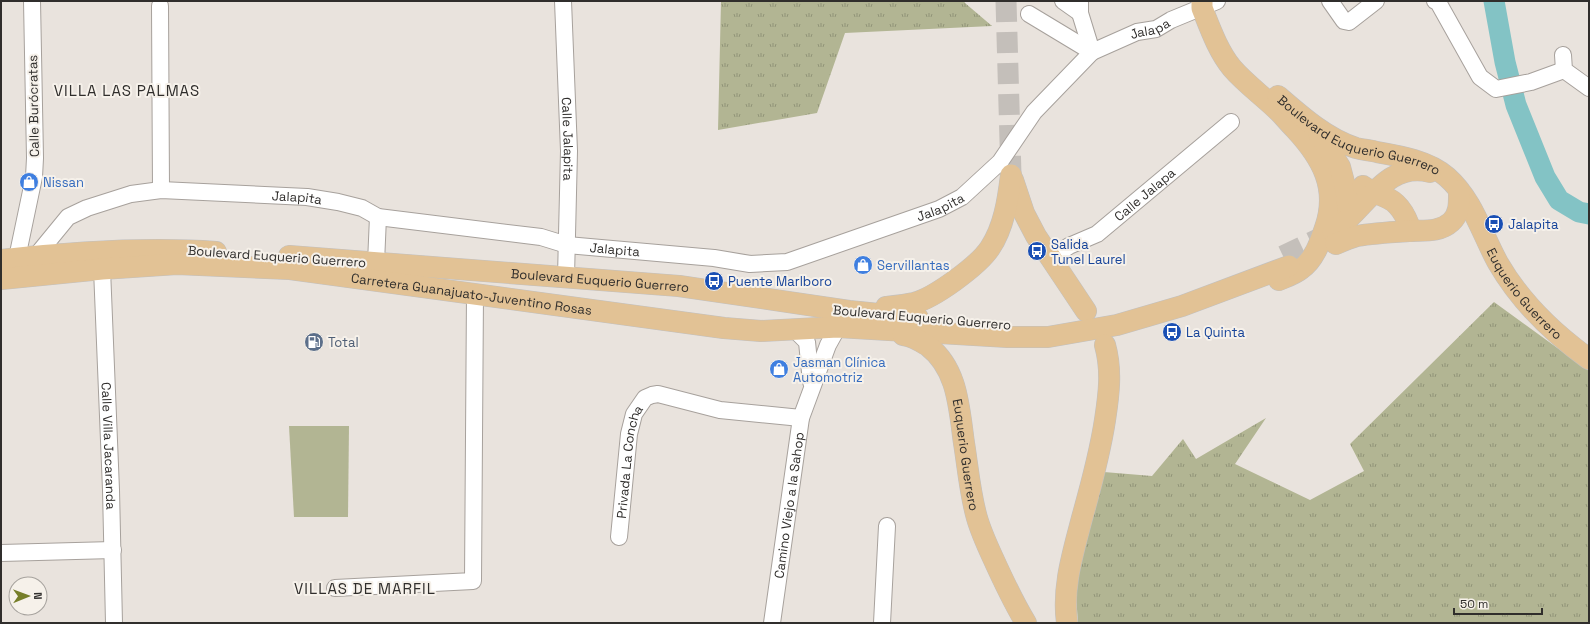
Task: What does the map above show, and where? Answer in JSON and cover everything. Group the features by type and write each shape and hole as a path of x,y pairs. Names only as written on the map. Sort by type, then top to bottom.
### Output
{"main road":[{"name":"Boulevard Euquerio Guerrero","path":"1207,3 1227,50 1238,62 1323,132 1356,148 1415,161 1435,169 1453,184"},
{"path":"1048,337 1090,340 1113,338 1138,332 1185,317 1301,270 1314,255 1322,239 1330,207 1330,190 1326,175 1319,159 1307,142 1276,108 1257,93 1232,68 1220,51 1207,3"},
{"path":"1312,123 1340,167 1346,190 1349,218"},
{"path":"1340,167 1372,193 1386,197 1392,201 1404,212 1411,231 1438,229 1452,221 1458,213 1459,205 1453,184"},
{"name":"Boulevard Euquerio Guerrero","path":"1411,231 1334,238 1349,218 1372,193 1401,172 1422,170 1453,184"},
{"path":"844,319 914,303 936,294 957,279 990,249 1002,222 1011,175 1024,213 1036,236 1086,311"},
{"name":"Euquerio Guerrero","path":"1453,184 1472,209 1498,263 1513,285 1531,308 1550,327 1589,359"},
{"name":"Boulevard Euquerio Guerrero","path":"18,258 181,249 376,262 686,287 844,319 992,325 1073,324 1146,306 1211,280 1286,261 1182,306 1117,325 1048,337 1008,337 869,329"},
{"name":"Carretera Guanajuato-Juventino Rosas","path":"1,279 177,264 290,269 724,328 761,331 794,329 844,319 869,329"},
{"name":"Euquerio Guerrero","path":"869,329 910,336 922,342 943,361 951,376 958,396 972,498 978,520 1011,598 1026,623"},
{"path":"1067,623 1065,607 1066,588 1103,435 1109,394 1110,377 1105,345"}],"street":[{"name":"Calle Burócratas","path":"18,258 34,171 32,1"},
{"name":"Calle Jalapita","path":"563,1 569,151 566,277"},
{"path":"1063,1 1080,7 1092,52"},
{"path":"1330,1 1344,21 1349,22 1376,1"},
{"path":"1435,1 1438,2 1451,23 1480,77 1496,90 1531,82 1563,63 1589,88"},
{"name":"Jalapa","path":"1092,52 1137,32 1156,29 1171,20 1207,3"},
{"path":"160,6 161,190"},
{"path":"1029,14 1092,52"},
{"name":"Jalapita","path":"18,258 68,217 87,208 131,194 161,190 307,197 362,208 378,217 541,237 567,245 714,258 750,264 787,262 939,209 962,197 1000,162 1034,112 1092,52"},
{"name":"Calle Jalapa","path":"1051,258 1069,246 1097,234 1231,122"},
{"path":"376,262 378,217"},
{"name":"Calle Villa Jacaranda","path":"102,270 113,550 114,623"},
{"path":"335,588 473,581 474,294"},
{"name":"Camino Viejo a la Sahop","path":"772,623 801,418 828,345 844,319"},
{"name":"Camino Viejo a la Sahop","path":"794,329 807,342 812,389"},
{"name":"Privada La Concha","path":"619,537 629,434 634,414 645,398 658,394 720,410 801,418"},
{"path":"882,623 888,526"},
{"path":"1,553 113,550"}],"green space":[{"path":"721,1 964,1 992,26 845,33 817,113 718,130"},
{"path":"1494,302 1589,371 1589,623 1078,623 1075,581 1104,472 1152,476 1183,439 1196,459 1266,418 1235,464 1310,500 1364,471 1350,444"},
{"path":"289,426 349,426 348,517 294,517"}],"waterway":[{"path":"1494,1 1505,62 1516,105 1545,177 1559,200 1579,212 1589,214"}],"tunnel":[{"path":"1006,1 1011,175"},
{"path":"1283,256 1333,232"}],"place":[{"name":"Nissan","path":"29,182"},
{"name":"Jalapita","path":"1494,224"},
{"name":"Salida Tunel Laurel","path":"1037,251"},
{"name":"Servillantas","path":"863,265"},
{"name":"Puente Marlboro","path":"714,281"},
{"name":"La Quinta","path":"1172,332"},
{"name":"Total","path":"314,342"},
{"name":"Jasman Clínica Automotriz","path":"779,369"}],"district":[{"name":"VILLA LAS PALMAS","path":"127,91"},
{"name":"VILLAS DE MARFIL","path":"365,589"}]}
